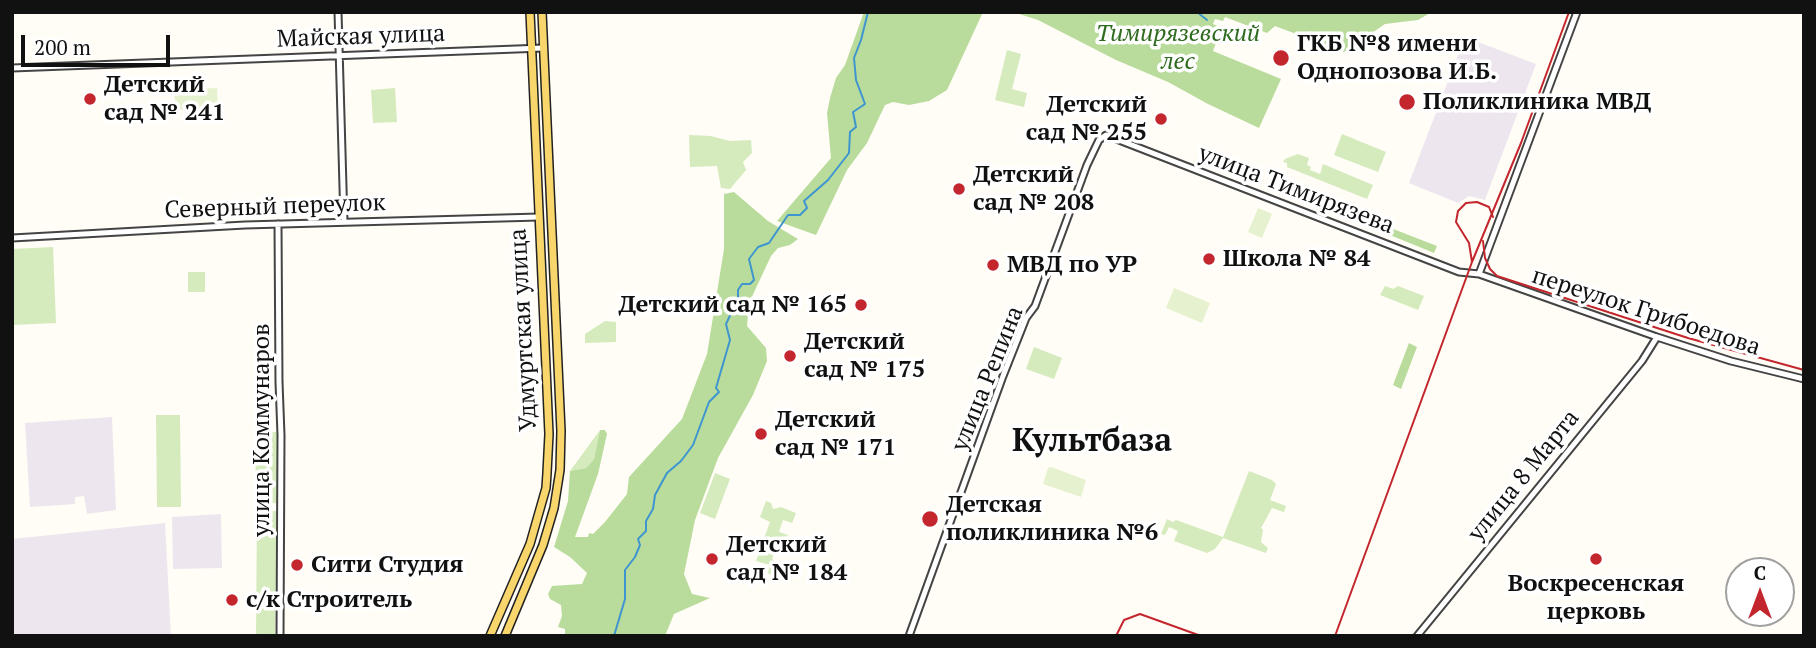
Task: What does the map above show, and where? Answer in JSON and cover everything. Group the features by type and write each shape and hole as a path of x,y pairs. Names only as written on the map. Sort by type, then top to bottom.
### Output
{"main road":[{"name":"Удмуртская улица","path":"491,636 530,544 546,488 550,433 530,12"},
{"name":"Удмуртская улица","path":"505,636 543,545 554,508 560,470 561,431 542,12"},
{"path":"532,76 538,72 545,75"}],"street":[{"path":"338,12 345,222"},
{"path":"1479,274 1577,12"},
{"name":"Майская улица","path":"12,68 543,48"},
{"name":"улица Тимирязева","path":"1102,136 1111,136 1459,272 1479,274"},
{"name":"улица Репина","path":"909,636 1006,367 1026,318 1035,306 1076,193 1102,136"},
{"name":"Северный переулок","path":"12,238 278,224 539,217"},
{"name":"улица Коммунаров","path":"278,224 280,636"},
{"name":"переулок Грибоедова","path":"1479,274 1668,341 1731,361 1804,379"},
{"path":"1642,332 1650,347 1668,341"},
{"name":"улица 8 Марта","path":"1417,636 1642,361 1657,337"}],"shaded area":[{"path":"1465,37 1536,64 1485,200 1469,196 1458,203 1409,183"},
{"path":"112,417 116,510 87,514 84,496 75,497 75,504 30,507 25,423"},
{"path":"221,514 222,568 173,569 172,517"},
{"path":"165,523 171,636 12,636 12,539"}],"green space":[{"path":"864,12 983,12 947,90 929,101 909,105 893,102 885,105 867,143 847,170 816,235 777,221 831,158 827,113 830,98"},
{"name":"Тимирязевский лес","path":"1013,12 1432,12 1418,20 1385,24 1344,52 1275,26 1267,33 1225,17 1223,21 1215,19 1213,24 1222,28 1213,51 1281,79 1259,128 1038,20"},
{"path":"1007,50 1021,54 1012,89 1027,93 1024,107 995,100"},
{"path":"217,88 218,108 176,110 174,90"},
{"path":"395,88 397,122 373,123 371,90"},
{"path":"1342,134 1386,152 1378,172 1334,155"},
{"path":"689,135 711,136 730,141 751,140 752,153 743,162 746,170 730,189 721,188 717,166 690,167"},
{"path":"1298,154 1309,158 1307,165 1311,167 1310,170 1320,174 1323,164 1373,185 1367,199 1287,167 1287,163 1283,162 1285,159"},
{"path":"734,192 768,221 798,239 790,245 778,248 771,256 749,303 747,326 766,348 767,361 753,395 718,458 695,520 684,574 692,594 710,598 674,614 665,636 565,636 565,629 558,627 562,616 561,605 550,599 548,594 552,586 582,584 587,573 554,547 568,501 570,471 586,468 594,459 600,430 605,430 607,434 598,474 575,537 588,537 589,533 593,534 605,522 627,494 629,477 682,419 707,354 724,249 724,194"},
{"path":"1258,208 1272,214 1262,238 1248,232"},
{"path":"1388,227 1437,246 1434,253 1385,233"},
{"path":"53,247 56,323 12,325 12,249"},
{"path":"188,272 205,272 205,292 188,292"},
{"path":"1385,286 1393,289 1398,286 1424,296 1418,310 1380,295"},
{"path":"1174,288 1210,303 1202,323 1166,308"},
{"path":"605,321 616,322 616,342 585,343 585,334"},
{"path":"1409,343 1417,347 1401,389 1393,385"},
{"path":"1034,347 1062,358 1054,379 1026,369"},
{"path":"255,413 262,413 263,432 277,432 278,503 256,504"},
{"path":"156,415 180,415 181,507 157,507"},
{"path":"600,430 594,459 586,468 570,471"},
{"path":"1048,468 1086,480 1081,497 1043,484"},
{"path":"1249,471 1272,480 1276,484 1270,500 1286,506 1284,512 1272,508 1261,528 1261,542 1268,548 1266,553 1223,538 1215,549 1207,553 1174,541 1178,531 1169,527 1165,535 1161,534 1167,519 1223,537"},
{"path":"715,473 730,479 715,519 700,513"},
{"path":"766,501 771,503 773,509 781,507 796,513 792,523 783,520 779,532 788,535 785,541 788,542 786,546 778,544 772,559 778,563 773,576 768,573 770,565 756,561 770,522 760,517"},
{"path":"257,511 277,511 275,636 256,636"}],"waterway":[{"path":"614,636 625,599 625,570 635,557 640,545 638,539 646,531 646,521 653,509 655,495 667,473 693,445 709,402 719,392 716,388 730,340 726,324 738,299 738,290 742,284 750,284 754,280 749,259 758,247 769,243 788,215 800,215 807,208 804,201 828,180 849,153 850,132 856,127 853,112 865,104 856,80 854,58 868,12"},
{"path":"1197,12 1207,20"}],"tram line":[{"path":"1335,636 1472,262 1521,143 1569,12"},
{"path":"1472,262 1469,243 1456,222 1458,211 1466,203 1477,202 1489,207 1493,217"},
{"path":"1483,241 1485,258 1497,276 1688,338 1804,370"},
{"path":"1116,636 1124,620 1140,614 1201,636"}],"place":[{"name":"ГКБ №8 имени Однопозова И.Б.","path":"1281,58"},
{"name":"Детский сад № 241","path":"90,99"},
{"name":"Поликлиника МВД","path":"1407,102"},
{"name":"Детский сад № 255","path":"1161,119"},
{"name":"Детский сад № 208","path":"959,189"},
{"name":"Школа № 84","path":"1209,259"},
{"name":"МВД по УР","path":"993,265"},
{"name":"Детский сад № 165","path":"861,305"},
{"name":"Детский сад № 175","path":"790,356"},
{"name":"Детский сад № 171","path":"761,434"},
{"name":"Детская поликлиника №6","path":"930,519"},
{"name":"Детский сад № 184","path":"712,559"},
{"name":"Воскресенская церковь","path":"1596,559"},
{"name":"Сити Студия","path":"297,565"},
{"name":"с/к Строитель","path":"232,600"}],"district":[{"name":"Культбаза","path":"1092,442"}]}
